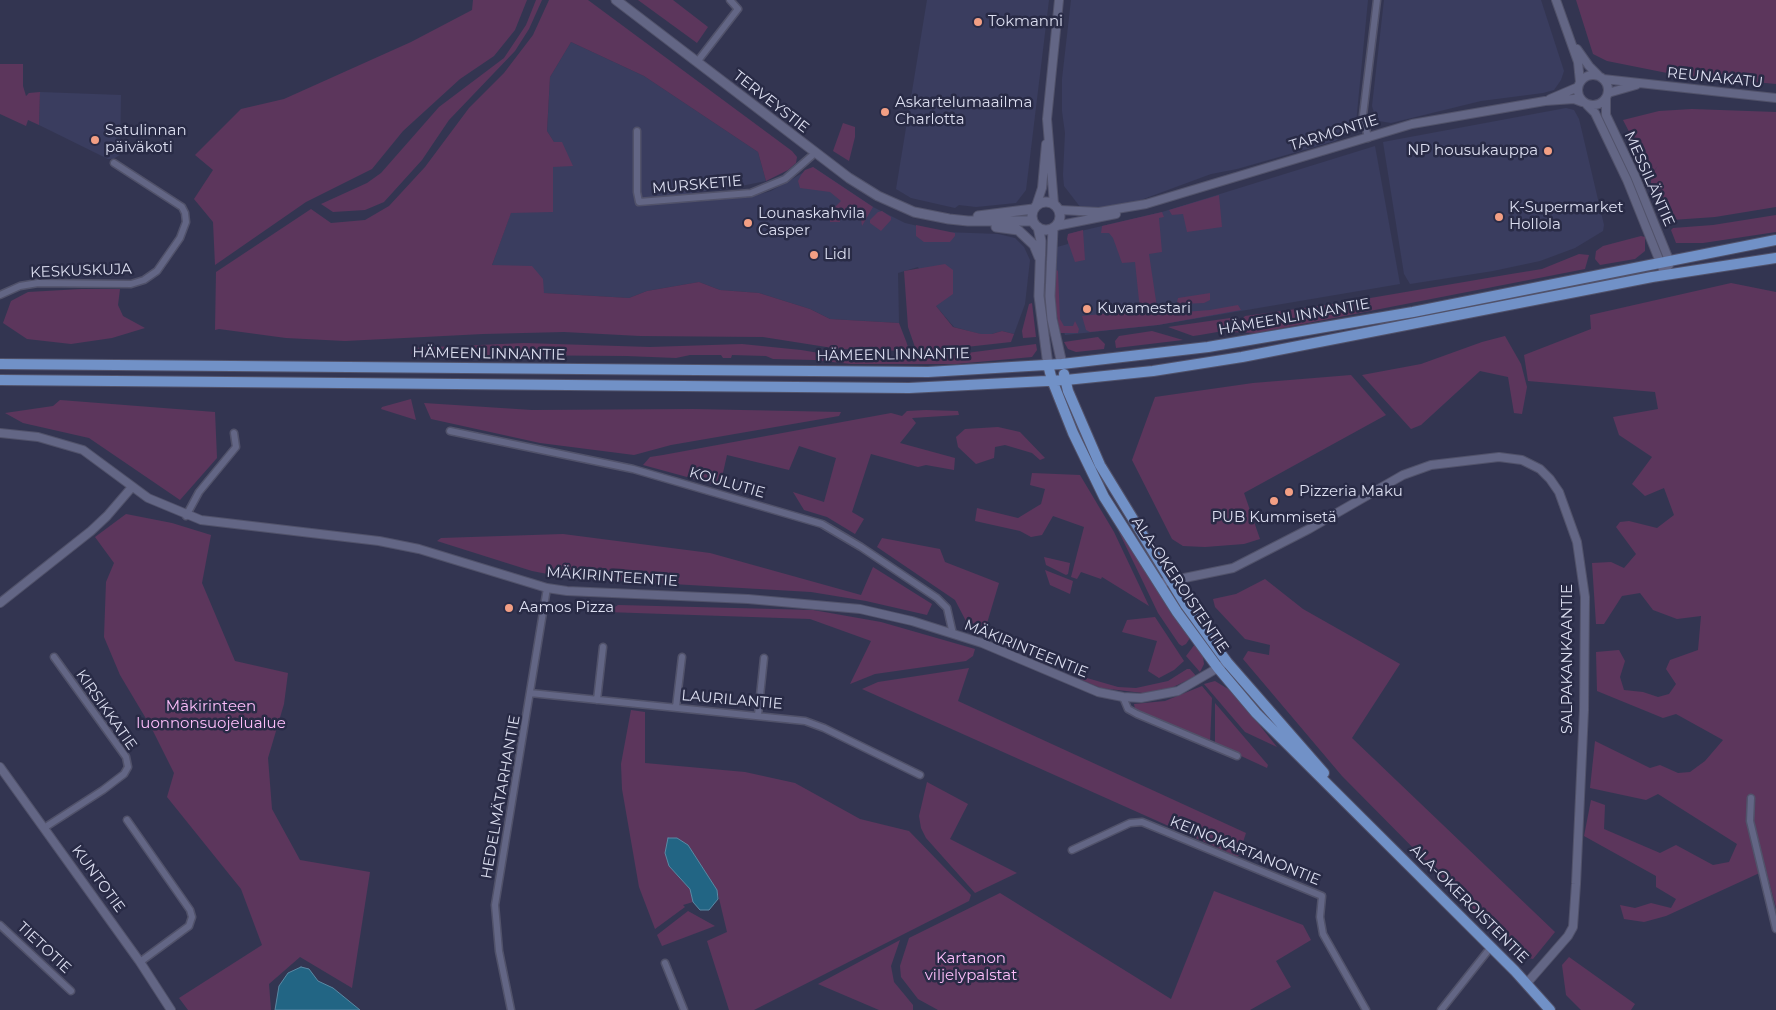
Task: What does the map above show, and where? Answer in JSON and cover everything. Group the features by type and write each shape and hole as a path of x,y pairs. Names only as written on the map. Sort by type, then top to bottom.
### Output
{"main road":[{"name":"TERVEYSTIE","path":"616,0 815,153 878,196 922,214 963,226 1018,230 1034,245 1040,260"},
{"path":"1048,365 1039,296 1041,241 1035,224 1035,208 1046,201 1057,207 1060,218 1055,227 1050,296 1052,319 1062,364"},
{"name":"TERVEYSTIE","path":"922,214 987,216 1035,208"},
{"name":"TERVEYSTIE","path":"922,214 968,221 1035,224"},
{"path":"1035,224 1046,230 1055,227"},
{"name":"HÄMEENLINNANTIE","path":"0,364 766,372 928,372 1048,365 1243,342 1413,312 1776,240"},
{"name":"HÄMEENLINNANTIE","path":"0,380 890,388 1066,380 1153,371 1242,357 1666,274 1776,258"},
{"name":"ALA-OKEROISTENTIE","path":"1062,364 1080,423 1100,465 1185,604 1227,662 1366,821"},
{"name":"ALA-OKEROISTENTIE","path":"1048,365 1072,433 1100,490 1177,612 1218,668 1262,719 1527,983 1550,1010"}],"street":[{"path":"697,62 738,8 730,0"},
{"path":"1035,208 1042,188 1048,132 1050,74 1059,0"},
{"path":"1368,138 1363,114 1377,0"},
{"path":"1556,0 1579,66 1578,94 1585,103 1600,104 1607,95 1601,77 1589,66 1572,42"},
{"path":"1579,84 1588,75 1601,77"},
{"name":"REUNAKATU","path":"1601,77 1650,85 1776,98"},
{"name":"TARMONTIE","path":"1545,101 1579,84"},
{"name":"REUNAKATU","path":"1607,95 1628,86 1650,85"},
{"name":"MESSILÄNTIE","path":"1607,95 1606,115 1636,176 1664,261 1666,274"},
{"name":"TARMONTIE","path":"1057,207 1099,212 1134,207 1412,124 1545,101 1574,100 1585,103"},
{"name":"MESSILÄNTIE","path":"1585,103 1595,113 1664,261"},
{"name":"MURSKETIE","path":"637,131 637,192 639,202 751,193 785,179 815,153"},
{"path":"1048,132 1057,207"},
{"name":"KESKUSKUJA","path":"0,295 20,286 38,283 131,284 144,280 157,271 180,238 186,222 185,213 182,207 114,163"},
{"name":"TARMONTIE","path":"1055,227 1121,213 1134,207"},
{"name":"KOULUTIE","path":"450,430 633,469 822,524 861,547 937,598 947,608 953,634"},
{"name":"MÄKIRINTEENTIE","path":"0,433 38,437 83,450 148,498 186,516 201,520 379,541 418,549 547,588 567,591 748,599 843,607 912,621 953,634 999,649 1098,692 1123,697 1148,697 1178,691 1227,662"},
{"path":"186,516 199,492 236,447 234,433"},
{"name":"SALPAKANKAANTIE","path":"1160,583 1170,579 1203,575 1233,568 1309,529 1403,474 1431,465 1499,457 1522,460 1540,469 1550,479 1559,492 1577,542 1585,597 1584,710 1577,865 1573,927 1568,936 1527,983"},
{"path":"0,603 91,531 108,516 132,487"},
{"name":"HEDELMÄTARHANTIE","path":"511,1010 499,951 495,905 547,588"},
{"path":"597,700 603,647"},
{"name":"KIRSIKKATIE","path":"44,828 103,790 124,774 128,767 126,757 54,657"},
{"path":"676,708 682,657"},
{"path":"758,715 764,658"},
{"name":"LAURILANTIE","path":"530,693 758,715 814,723 920,775"},
{"path":"1123,697 1128,708 1137,714 1237,756"},
{"name":"KUNTOTIE","path":"0,766 140,962 171,1010"},
{"path":"1751,798 1750,820 1776,929"},
{"path":"127,820 190,910 192,917 190,926 140,962"},
{"name":"KEINOKARTANONTIE","path":"1072,850 1130,823 1142,822 1322,896 1320,917 1323,934 1366,1010"},
{"name":"TIETOTIE","path":"0,925 71,991"},
{"path":"1441,1010 1491,947"},
{"path":"665,963 684,1010"}],"shaded area":[{"path":"927,0 1049,0 1026,190 1016,203 976,207 959,205 955,208 911,198 896,189"},
{"path":"1071,0 1368,0 1356,123 1350,132 1335,141 1237,169 1211,174 1138,201 1094,209 1081,208 1064,186 1063,175 1065,133 1062,111 1062,79"},
{"path":"1384,0 1541,0 1564,71 1561,80 1554,90 1543,93 1481,101 1391,123 1379,121 1375,116 1372,106"},
{"path":"571,42 644,76 758,152 766,181 721,190 692,192 693,202 750,197 771,191 813,167 873,207 905,223 944,232 998,234 1015,238 1024,247 1030,260 1025,304 1014,334 1002,331 992,334 980,334 954,327 936,306 918,267 898,273 899,323 830,319 810,309 759,293 720,290 699,282 647,291 629,298 544,293 492,265 511,212 553,167 554,142 547,131 550,77"},
{"name":"Satulinnan päiväkoti","path":"40,92 121,95 120,155 113,159 108,159 39,125"},
{"path":"1566,108 1574,110 1579,119 1604,225 1603,231 1575,248 1540,261 1493,271 1410,284 1404,274 1383,142"},
{"path":"1375,146 1400,284 1158,325 1065,335 1055,305 1053,271 1057,247 1068,244 1068,234 1162,212"},
{"path":"668,838 677,838 688,845 717,890 718,899 709,910 700,910 693,902 690,889 669,866 665,853"},
{"path":"301,967 309,969 318,981 333,988 360,1010 275,1010 279,986 288,973"}],"green space":[{"path":"473,0 527,0 515,30 494,56 460,79 403,131 372,169 306,202 215,265 213,222 194,199 213,170 195,155 241,109 284,99 411,42 472,10"},
{"path":"536,0 542,0 529,29 515,51 449,120 422,160 384,202 365,210 333,212 321,204 367,183 381,173 439,107 504,58 526,25"},
{"path":"549,0 588,0 792,151 797,157 796,163 788,170 766,181 758,152 644,76 571,42 550,77 547,131 554,142 562,142 573,166 553,167 553,212 511,213 492,265 532,266 543,279 544,293 629,298 647,291 699,282 720,290 759,293 810,309 830,319 899,323 908,347 905,351 839,349 763,337 640,336 564,332 345,341 286,338 215,330 216,272 311,209 331,223 365,220 389,206 425,167 469,108 504,73 533,35"},
{"path":"638,0 673,0 708,27 697,43"},
{"path":"1576,0 1776,0 1776,84 1672,74 1607,61 1593,54"},
{"path":"0,64 23,64 23,86 26,96 29,93 40,92 39,125 28,120 26,126 0,114"},
{"path":"1692,109 1776,112 1776,207 1715,217 1672,220 1667,202 1653,195 1651,189 1651,175 1658,166 1651,174 1623,120 1659,111"},
{"path":"843,123 855,127 855,137 849,161 833,151"},
{"path":"813,167 873,207 862,226 861,219 856,219 856,212 840,212 840,222 830,222 830,207 835,207 841,201 830,192 800,188 798,181 801,175 805,170"},
{"path":"1219,195 1222,227 1187,232 1183,214 1172,215 1169,210"},
{"path":"882,211 891,217 891,220 881,231 870,223 870,220 878,212"},
{"path":"1162,212 1164,217 1159,218 1162,252 1149,254 1158,314 1210,310 1238,305 1241,310 1158,325 1090,332 1086,330 1082,316 1140,310 1135,262 1122,263 1113,238 1109,233 1101,233 1102,226"},
{"path":"1776,215 1776,232 1703,243 1676,243 1671,230 1673,228 1713,225"},
{"path":"916,225 955,233 955,236 950,242 924,242 916,236"},
{"path":"1083,230 1085,260 1075,262 1067,239 1068,234"},
{"path":"1641,236 1645,237 1645,251 1635,259 1600,265 1595,259 1596,251 1603,246"},
{"path":"1579,254 1589,255 1585,269 1257,333 1229,332 1245,316 1341,303 1542,269"},
{"path":"945,264 953,270 953,294 936,306 953,327 981,334 992,334 1002,331 1014,334 1011,342 921,352 916,350 908,327 904,271"},
{"path":"1055,269 1058,271 1060,319 1064,326 1073,326 1075,321 1079,329 1078,333 1060,333 1055,305"},
{"path":"1731,283 1776,292 1776,908 1766,870 1666,916 1644,922 1624,919 1620,905 1635,908 1651,903 1671,908 1676,899 1656,887 1656,876 1584,836 1591,800 1605,805 1604,829 1660,853 1676,845 1713,865 1729,862 1737,844 1658,794 1646,800 1590,788 1595,741 1650,768 1660,765 1678,773 1690,772 1705,761 1723,740 1676,714 1663,718 1597,691 1596,652 1619,650 1625,661 1620,677 1624,690 1643,692 1658,697 1669,694 1676,684 1666,669 1670,660 1698,650 1701,616 1677,619 1653,610 1640,593 1622,596 1604,624 1596,624 1592,563 1611,562 1624,568 1636,554 1616,527 1620,522 1629,521 1657,528 1674,515 1664,488 1645,496 1632,484 1652,457 1619,435 1613,417 1658,409 1655,392 1528,381 1524,355 1591,329 1590,315"},
{"path":"120,289 118,305 123,316 145,328 112,338 71,344 27,339 3,323 11,301 28,292"},
{"path":"1210,293 1210,300 1204,303 1181,304 1177,302 1178,298"},
{"path":"1032,303 1036,337 1023,338 1022,331 1029,304"},
{"path":"1232,319 1223,331 1200,335 1193,336 1168,327"},
{"path":"1152,331 1183,340 1116,348 1115,341 1119,336"},
{"path":"1505,336 1521,364 1527,387 1522,414 1514,413 1508,377 1480,371 1421,425 1411,429 1362,375 1421,364 1482,342"},
{"path":"1098,337 1105,344 1104,349 1076,352 1068,349 1064,342"},
{"path":"524,343 650,347 742,344 801,350 868,361 928,358 1036,344 1037,350 1032,357 956,364 851,364 814,360 773,359 766,356 732,355 731,358 723,358 721,355 690,355 676,358 497,355 475,357 469,354 411,354 412,348"},
{"path":"1351,375 1386,415 1244,493 1260,539 1244,544 1205,547 1183,546 1172,539 1132,460 1155,397 1253,383"},
{"path":"411,399 416,420 381,409 382,407"},
{"path":"60,400 215,412 217,458 180,500 89,438 23,423 5,413 53,406"},
{"path":"424,403 532,410 693,409 841,412 839,416 671,445 634,455 540,443 431,419"},
{"path":"907,411 958,411 959,415 912,418 916,423 900,443 955,458 954,470 926,465 918,467 871,454 852,512 864,519 855,534 827,517 804,510 793,492 824,502 836,458 799,446 789,470 727,455 720,486 643,465 650,457 891,413 902,416"},
{"path":"998,427 1020,432 1045,458 1040,460 1032,453 1005,445 995,447 994,458 976,464 958,447 956,437 965,429"},
{"path":"1032,473 1080,475 1114,532 1149,606 1102,577 1101,579 1081,572 1077,579 1071,577 1084,527 1053,516 1042,535 1031,537 1020,531 975,521 977,508 1018,518 1041,504 1045,489 1030,485"},
{"name":"Mäkirinteen luonnonsuojelualue","path":"126,514 172,523 211,535 202,583 235,661 288,673 284,704 268,758 272,809 300,860 370,872 352,988 300,957 269,984 271,1010 188,1010 179,998 262,945 241,889 167,797 174,773 151,727 120,675 104,637 106,582 114,563 95,537"},
{"path":"1118,530 1134,551 1172,615 1175,616 1190,638 1186,644 1182,646 1179,644 1158,613"},
{"path":"563,534 710,553 861,595 873,567 932,604 927,615 866,601 811,592 568,578 532,571 437,541 441,538"},
{"path":"882,538 940,549 945,562 999,583 985,630 967,623 955,600 877,547"},
{"path":"1044,557 1070,563 1068,574 1066,575 1046,565"},
{"path":"1045,570 1073,581 1070,594 1050,585"},
{"path":"1265,579 1303,609 1400,664 1352,738 1555,932 1533,959 1520,956 1342,776 1243,659 1248,651 1269,655 1270,645 1245,639 1215,607 1213,599 1236,594"},
{"path":"618,605 813,610 881,622 975,649 973,656 966,661 875,674 850,684 871,641 810,619 607,612"},
{"path":"1155,617 1184,661 1174,670 1159,678 1148,671 1157,641 1122,632 1127,620"},
{"path":"1195,644 1203,657 1204,664 1200,672 1186,656"},
{"path":"969,668 958,701 1246,833 1238,857 862,689 878,682"},
{"path":"1190,669 1196,676 1167,690 1143,693 1101,688 1082,680 1080,676 1118,687 1136,688 1168,681"},
{"path":"1215,681 1233,692 1277,747 1245,732 1204,684"},
{"path":"1202,686 1212,698 1210,742 1135,709 1134,704 1165,701"},
{"path":"1215,703 1268,765 1267,768 1215,744"},
{"path":"631,710 645,712 645,763 745,772 795,783 860,819 909,831 971,895 969,901 754,1010 729,1010 707,941 727,932 717,890 688,845 665,853 669,866 690,889 693,902 683,905 685,907 655,929 639,887 622,789 621,764"},
{"path":"927,782 968,804 950,839 1017,873 975,893 926,838 921,828 919,816"},
{"name":"Kartanon viljelypalstat","path":"1214,891 1303,925 1311,940 1276,961 1291,987 1250,1010 938,1010 918,999 901,977 900,966 909,938 1000,893 1171,999"},
{"path":"688,911 715,926 662,946 657,935"},
{"path":"900,940 891,966 894,982 913,1005 913,1010 879,1010 818,984"},
{"path":"1569,957 1635,1004 1631,1010 1581,1010 1566,995 1562,965"}],"place":[{"name":"Tokmanni","path":"978,22"},
{"name":"Askartelumaailma Charlotta","path":"885,112"},
{"name":"Satulinnan päiväkoti","path":"95,140"},
{"name":"NP housukauppa","path":"1548,151"},
{"name":"K-Supermarket Hollola","path":"1499,217"},
{"name":"Lounaskahvila Casper","path":"748,223"},
{"name":"Lidl","path":"814,255"},
{"name":"Kuvamestari","path":"1087,309"},
{"name":"Pizzeria Maku","path":"1289,492"},
{"name":"PUB Kummisetä","path":"1274,501"},
{"name":"Aamos Pizza","path":"509,608"}]}
